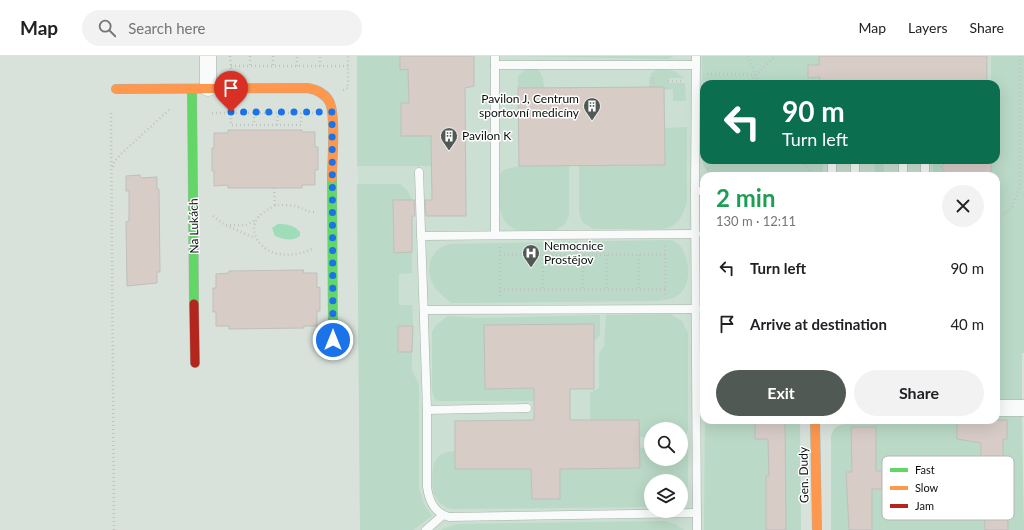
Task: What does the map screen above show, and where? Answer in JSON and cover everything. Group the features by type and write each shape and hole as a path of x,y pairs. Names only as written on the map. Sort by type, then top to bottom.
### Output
{"street":[{"name":"Na Lukách","path":"195,363 200,89 208,56"},
{"path":"116,90 308,88 318,90 327,98 332,112 333,340"},
{"path":"1000,408 1024,408"},
{"name":"Gen. Dudy","path":"815,424 817,530"}],"lane":[{"path":"696,56 700,191 696,234 697,530"},
{"path":"497,234 495,60 696,65"},
{"path":"419,172 427,410 427,487 431,504 443,515"},
{"path":"422,236 497,234 696,234"},
{"path":"424,310 696,309"},
{"path":"427,410 527,408"},
{"path":"426,530 443,515 697,513"}],"path":[{"path":"250,56 250,66"},
{"path":"273,56 274,66"},
{"path":"297,56 297,66"},
{"path":"320,56 320,66"},
{"path":"327,98 348,88 348,56"},
{"path":"748,56 758,80"},
{"path":"751,80 775,56"},
{"path":"1000,216 1011,209 1020,187 1020,56"},
{"path":"231,66 348,66"},
{"path":"696,74 756,75"},
{"path":"111,173 114,162 121,154 200,89"},
{"path":"231,112 231,125 301,125 301,113"},
{"path":"278,112 278,125"},
{"path":"205,113 332,112"},
{"path":"111,113 114,530"},
{"path":"254,113 254,125"},
{"path":"274,188 275,206"},
{"path":"315,212 307,212 297,206 275,206 261,214 256,220 246,225 226,225 255,238 270,251 288,255 306,252 318,246"},
{"path":"255,238 254,229 256,220"},
{"path":"497,234 500,255 500,310"},
{"path":"665,234 665,310"},
{"path":"500,255 665,255"},
{"path":"543,255 543,289"},
{"path":"583,255 583,289"},
{"path":"607,255 607,289"},
{"path":"638,255 639,289"},
{"path":"500,289 665,289"}],"shaded area":[{"name":"Nemocnice Prostějov","path":"357,56 1024,56 1024,353 1000,353 1000,172 700,172 700,424 705,424 706,530 360,530"},
{"path":"357,56 400,56 400,69 408,69 409,103 401,103 401,136 431,136 432,166 357,166"},
{"path":"515,56 674,56 668,59"},
{"path":"702,56 819,56 819,65 808,65 808,77 820,77 820,80 702,80"},
{"path":"991,56 1024,56 1024,353 1022,353 1022,402 1000,403 1000,172 991,172 991,164 1000,164 1000,80 991,80"},
{"path":"526,69 538,69 543,78 544,88 518,88 518,76"},
{"path":"660,69 674,71 684,78 669,78 668,83 685,83 686,101 673,101 673,89 664,90 664,87 649,87 650,75 654,71"},
{"path":"687,127 687,201 680,219 673,226 663,229 594,229 582,222 579,211 579,166 665,165 665,128"},
{"path":"703,164 824,164 822,172 707,172"},
{"path":"874,164 883,164 884,172 875,172"},
{"path":"933,164 942,164 941,167 944,172 933,172"},
{"path":"519,166 569,166 569,216 565,224 556,230 517,230 505,221 499,198 500,174 506,169"},
{"path":"357,184 400,184 407,190 412,200 393,200 394,252 412,252 412,273 399,274 399,305 412,305 413,326 398,326 398,352 412,352 412,370 419,385 419,488 424,504 432,516 413,530 360,530"},
{"path":"278,224 293,226 300,232 300,236 294,239 284,239 275,236 272,228"},
{"path":"671,240 679,245 684,252 688,266 688,273 682,292 667,300 451,303 437,290 430,276 429,269 430,262 437,250 443,246 451,244"},
{"path":"670,314 682,321 688,333 688,422 644,422 644,437 639,437 639,420 590,420 590,393 599,388 599,354 604,346 606,315"},
{"path":"600,315 600,335 594,341 484,325 485,389 534,388 534,401 439,401 435,399 432,392 432,332 436,325 448,316 476,318"},
{"path":"1000,415 1022,415 1024,530 831,530 831,436 836,427 844,424 1000,424"},
{"path":"705,424 800,424 801,530 704,530"},
{"path":"639,448 644,448 644,466 688,466 688,474 644,474 644,507 452,509 438,501 433,488 432,476 436,460 444,453 455,451 456,469 531,469 532,499 560,499 560,474 556,474 556,469 639,468"},
{"path":"665,521 675,524 684,530 440,530 457,524"}],"building":[{"name":"Pavilon K","path":"400,56 474,56 474,86 465,88 466,216 426,216 425,200 432,200 431,136 401,136 401,103 409,103 408,69 400,70"},
{"path":"819,56 987,56 987,80 820,80 820,77 808,78 808,65 819,65"},
{"name":"Pavilon J, Centrum sportovní medicíny","path":"664,87 665,165 519,166 518,88"},
{"path":"228,130 302,130 302,132 315,132 315,147 318,147 318,170 315,170 315,185 302,185 302,188 228,188 228,185 214,186 214,171 212,171 212,148 214,148 214,133 228,133"},
{"path":"944,164 991,164 991,172 944,172 941,167"},
{"path":"140,175 141,178 157,177 157,189 159,189 160,272 157,272 157,283 127,286 126,222 129,221 129,191 126,191 126,176"},
{"path":"393,200 414,200 415,216 412,216 412,252 394,253"},
{"path":"304,270 303,273 317,273 317,288 320,287 320,311 317,311 317,326 304,326 304,328 229,329 229,326 216,326 216,312 213,312 213,288 216,288 216,274 229,273 229,271"},
{"path":"594,324 594,389 570,389 570,420 639,420 640,468 560,469 560,499 532,499 531,469 455,469 455,421 534,420 534,388 485,389 484,325"},
{"path":"398,326 413,326 412,352 398,352"},
{"path":"1000,420 1007,420 1007,439 1003,439 1003,456 981,456 981,443 957,439 957,424 1000,424"},
{"path":"755,424 785,424 786,530 766,530 766,476 769,476 768,439 755,439"},
{"path":"851,427 876,427 876,471 882,471 882,489 872,489 872,530 849,530 846,472 852,472"},
{"path":"985,520 1008,520 1008,530 985,530"}],"traffic: fast":[{"path":"192,89 194,304"},
{"path":"332,178 333,340"}],"traffic: slow":[{"path":"116,89 308,88 315,90 326,97 332,110 332,178"},
{"path":"815,424 817,530"}],"traffic: jam":[{"path":"194,304 195,363"}],"place":[{"name":"Pavilon J, Centrum sportovní medicíny","path":"592,121"},
{"name":"Pavilon K","path":"449,151"},
{"name":"Nemocnice Prostějov","path":"531,268"}],"route":[{"path":"231,112 332,112 333,340"}]}
